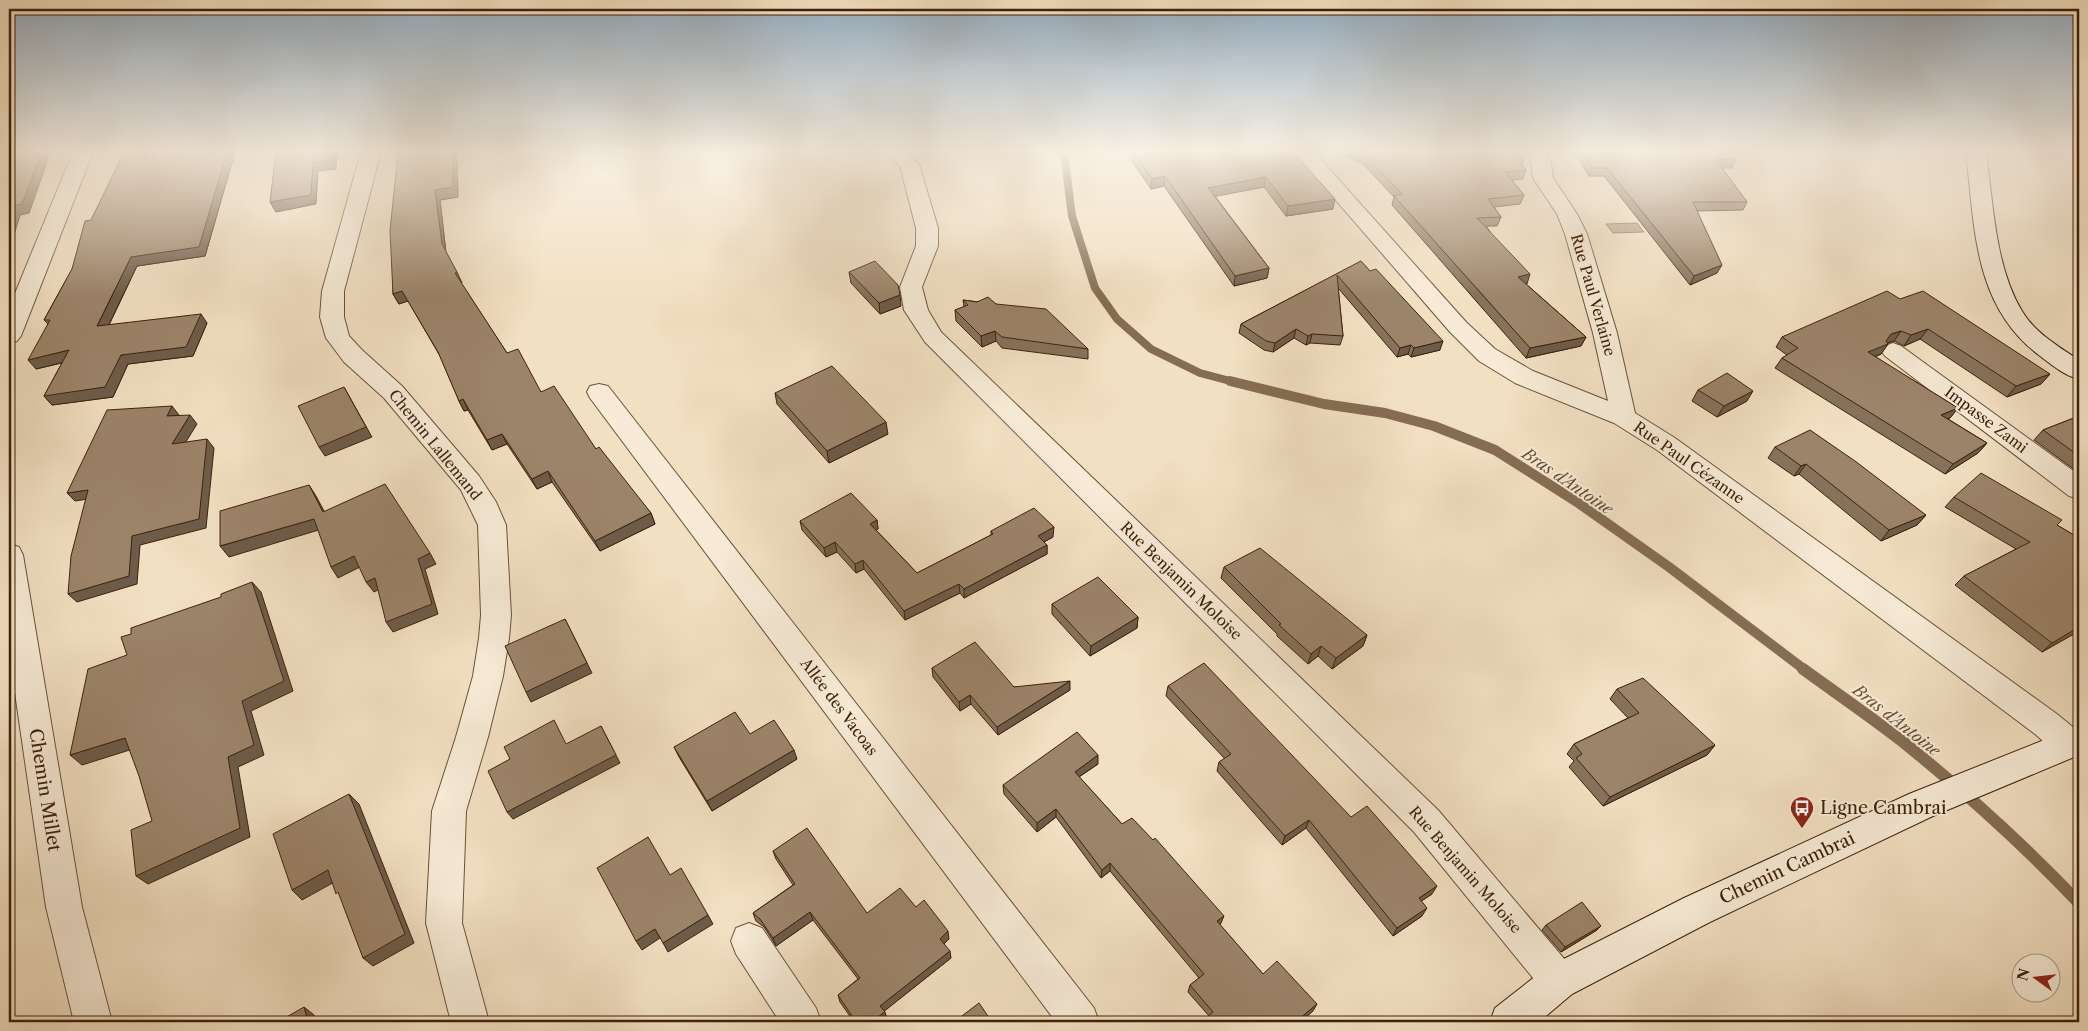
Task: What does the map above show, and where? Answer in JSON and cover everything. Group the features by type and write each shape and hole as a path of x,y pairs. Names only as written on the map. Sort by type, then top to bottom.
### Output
{"street":[{"path":"9,336 64,200"},
{"name":"Chemin Lallemand","path":"358,200 333,291 332,317 338,338 352,356 393,392 470,483 482,502 492,525 496,615 494,638 486,685 449,811 444,923 470,1022"},
{"name":"Rue Benjamin Moloise","path":"919,200 927,228 927,246 911,287 916,310 933,337 1426,821 1560,981"},
{"name":"Rue Paul Cézanne","path":"1346,200 1451,319 1488,355 1524,377 1623,417 1666,444 2046,724 2074,742"},
{"name":"Rue Paul Verlaine","path":"1558,200 1567,214 1576,234 1605,333 1618,386 1623,417"},
{"path":"1983,200 1994,274 2008,310 2023,330 2049,351 2079,371"},
{"name":"Impasse Zami","path":"1893,351 2079,489"},
{"name":"Allée des Vacoas","path":"599,392 1080,1022"},
{"name":"Chemin Millet","path":"9,555 64,907 93,1022"},
{"name":"Chemin Cambrai","path":"1509,1022 1560,981 1697,910 1921,805 2074,742"},
{"path":"749,941 802,1022"}],"shaded area":[{"path":"1637,223 1644,232 1613,233 1606,224"}],"building":[{"path":"9,200 23,200 22,204 13,206 9,220"},
{"path":"101,200 213,200 199,247 131,257 97,326 201,314 186,347 121,355 105,387 44,396 69,350 28,360 50,320 44,320 72,269 85,221 91,220"},
{"path":"393,200 436,200 442,244 457,272 455,273 507,353 518,349 541,392 554,386 596,449 599,447 651,513 595,541 548,471 532,479 502,434 487,440 463,399 459,401 438,352 402,291 393,294 390,231"},
{"path":"1182,200 1217,200 1269,268 1235,276"},
{"path":"1284,200 1328,200 1288,206"},
{"path":"1398,200 1489,200 1501,217 1477,218 1530,274 1518,277 1586,337 1530,348"},
{"path":"1633,200 1746,200 1747,202 1693,202 1722,265 1694,276"},
{"path":"875,261 898,285 900,295 879,303 849,272"},
{"path":"1361,261 1370,271 1376,269 1443,341 1414,348 1411,345 1400,348 1337,275 1343,336 1312,334 1308,336 1296,329 1275,343 1266,341 1241,324"},
{"path":"1887,291 1900,299 1923,291 2050,374 2016,386 1928,329 1911,335 1901,331 1891,334 1886,341 1888,344 1868,352 1958,408 1941,415 1987,443 1953,464 1782,358 1798,348 1782,337"},
{"path":"988,297 996,304 1046,309 1088,349 1002,337 995,331 981,336 955,310 968,305 963,300 977,302"},
{"path":"832,366 886,422 827,451 775,393"},
{"path":"1727,373 1753,391 1724,406 1698,390"},
{"path":"344,387 366,427 319,447 298,406"},
{"path":"172,406 167,416 190,415 172,444 207,439 199,519 132,536 129,576 68,594 71,556 88,490 67,493 107,410"},
{"path":"2079,416 2079,456 2043,430"},
{"path":"1810,430 1855,461 1926,515 1889,530 1806,464 1801,466 1775,447"},
{"path":"1981,473 2062,520 2057,525 2079,538 2079,627 2052,643 1964,576 2030,542 1954,497"},
{"path":"385,484 430,553 418,559 432,604 386,622 375,578 366,582 354,556 331,567 314,519 220,546 220,511 309,485 323,512"},
{"path":"851,493 877,520 870,524 917,573 993,534 991,531 1034,508 1054,527 1038,536 1047,545 964,589 959,584 904,611 863,560 855,564 835,542 824,548 800,521"},
{"path":"1260,548 1367,635 1336,658 1321,646 1311,654 1279,625 1281,624 1224,567"},
{"path":"1098,577 1138,617 1091,646 1052,604"},
{"path":"252,582 284,681 242,701 254,745 228,757 240,828 136,876 131,830 152,821 139,776 125,738 70,755 88,669 127,655 121,637 131,634 131,628 221,597 221,594"},
{"path":"565,619 587,663 526,692 505,646"},
{"path":"975,642 1014,687 1070,681 997,727 970,695 959,702 932,668"},
{"path":"1204,663 1351,817 1367,806 1437,886 1419,898 1427,908 1397,928 1309,820 1285,836 1219,762 1231,754 1168,686"},
{"path":"1643,678 1715,745 1610,797 1576,758 1582,754 1574,744 1639,713 1617,689"},
{"path":"735,712 750,734 774,720 794,750 707,801 674,747"},
{"path":"554,720 566,744 601,726 616,755 507,812 488,771 510,759 504,747"},
{"path":"1077,732 1098,755 1075,772 1122,824 1132,818 1153,840 1155,838 1224,916 1217,921 1263,974 1277,961 1317,1004 1298,1020 1300,1022 1201,1022 1213,1012 1190,985 1204,974 1110,863 1102,870 1056,809 1037,823 1003,785"},
{"path":"349,794 405,934 363,958 328,870 292,890 273,834"},
{"path":"807,828 867,913 900,888 916,907 924,900 948,931 940,939 950,951 880,1006 885,1012 870,1022 856,1022 838,995 860,978 810,912 773,938 760,919 753,913 795,884 773,851"},
{"path":"648,837 670,875 681,868 708,915 663,943 655,929 636,941 597,868"},
{"path":"1582,902 1601,926 1565,947 1546,925"},
{"path":"979,1003 992,1022 954,1022"},
{"path":"304,1007 308,1022 278,1022"}],"waterway":[{"name":"Bras d'Antoine","path":"1070,200 1072,216 1095,288 1117,319 1151,349 1200,373 1233,382"},
{"name":"Bras d'Antoine","path":"1233,382 1324,404 1385,413 1434,426 1495,450 1577,502 1669,567 1805,670"},
{"name":"Bras d'Antoine","path":"1803,669 1902,741 1948,779 2015,839 2079,903"}],"place":[{"name":"Ligne Cambrai","path":"1802,829"}]}
